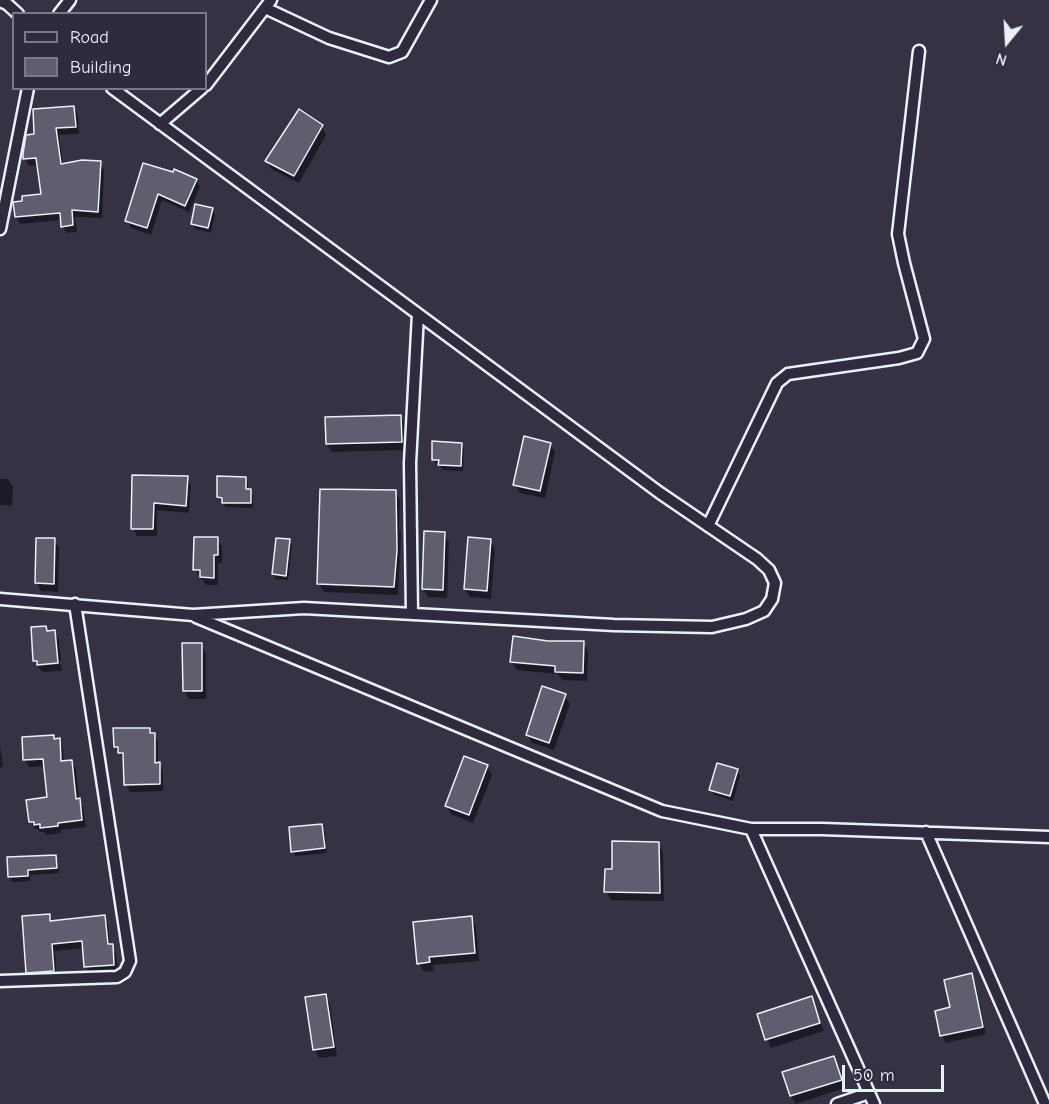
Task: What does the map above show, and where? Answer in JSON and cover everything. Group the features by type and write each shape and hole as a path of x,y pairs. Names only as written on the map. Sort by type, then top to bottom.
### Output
{"street":[{"path":"61,12 70,0"},
{"path":"207,84 268,4 329,38 389,57 402,51 431,0"},
{"path":"0,1 16,12"},
{"path":"708,526 777,383 789,374 899,358 917,353 924,339 898,234 919,51"},
{"path":"0,229 28,90"},
{"path":"0,599 193,615 304,608 614,625 712,627 746,619 764,611 772,599 775,583 769,570 757,559 660,493 115,90"},
{"path":"160,124 200,90"},
{"path":"412,614 410,463 418,314"},
{"path":"0,981 117,977 125,972 130,961 75,604"},
{"path":"193,615 662,811 751,829 1049,837"},
{"path":"751,829 874,1104"},
{"path":"926,832 1045,1104"},
{"path":"837,1104 868,1094"}],"building":[{"path":"74,106 76,127 56,128 61,164 82,160 101,161 98,212 72,210 73,225 61,227 60,213 15,217 13,202 22,201 22,196 41,194 36,158 23,159 26,135 34,134 33,109"},
{"path":"299,109 323,125 294,176 265,161"},
{"path":"143,163 173,172 174,169 197,179 185,206 158,194 147,228 125,221"},
{"path":"195,204 213,208 208,228 191,224"},
{"path":"401,415 402,442 326,444 325,417"},
{"path":"524,436 551,443 540,491 513,485"},
{"path":"432,441 462,443 461,466 438,465 439,460 432,460"},
{"path":"132,475 188,476 186,506 154,503 153,529 131,529"},
{"path":"217,476 246,477 246,489 251,489 251,503 222,503 222,498 217,497"},
{"path":"320,489 396,490 397,550 394,587 317,584"},
{"path":"424,531 445,532 443,590 422,589"},
{"path":"194,537 218,537 218,555 214,555 214,578 200,577 200,570 193,570"},
{"path":"468,537 491,539 487,591 464,589"},
{"path":"36,538 55,538 54,584 35,583"},
{"path":"276,538 290,539 286,576 272,574"},
{"path":"46,626 47,631 55,630 58,663 37,665 37,661 33,661 31,627"},
{"path":"513,636 548,641 584,641 583,673 555,672 555,666 510,662"},
{"path":"182,643 202,643 202,691 183,691"},
{"path":"542,686 566,694 549,743 526,735"},
{"path":"113,728 150,728 150,733 155,733 155,763 160,762 160,784 124,785 123,753 118,753 118,747 114,747"},
{"path":"54,735 54,739 60,738 61,761 72,760 76,799 80,798 82,820 40,828 40,824 34,825 34,822 29,822 26,800 47,797 43,759 23,760 22,737"},
{"path":"464,756 488,765 469,815 445,806"},
{"path":"717,763 738,769 730,796 709,790"},
{"path":"322,824 325,848 291,852 289,827"},
{"path":"612,841 659,842 660,893 604,892 605,869 612,869"},
{"path":"56,855 57,868 28,870 28,876 8,877 7,857"},
{"path":"50,914 50,921 105,915 108,944 113,944 114,965 84,967 82,941 52,944 54,971 26,973 22,916"},
{"path":"472,916 475,953 429,957 430,962 417,964 413,922"},
{"path":"972,973 983,1027 940,1036 935,1011 950,1007 944,980"},
{"path":"326,994 334,1047 313,1050 305,997"},
{"path":"812,996 820,1023 765,1040 757,1014"},
{"path":"834,1056 842,1080 790,1096 782,1072"}]}
